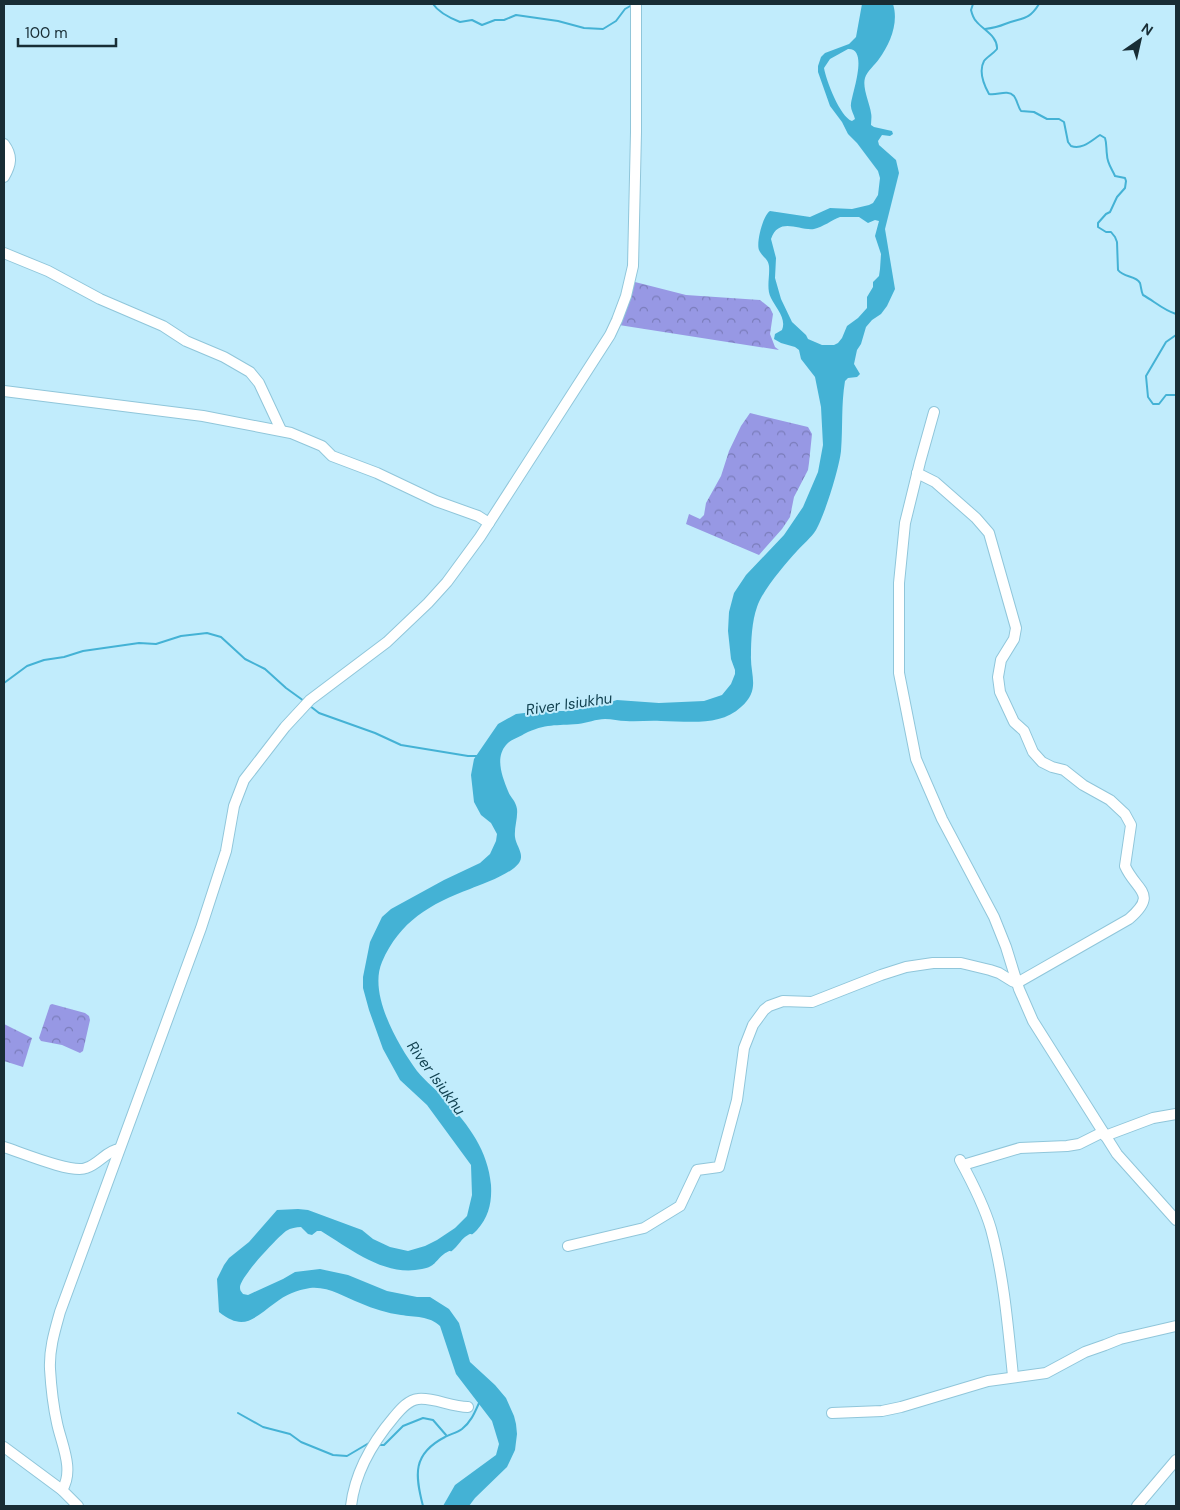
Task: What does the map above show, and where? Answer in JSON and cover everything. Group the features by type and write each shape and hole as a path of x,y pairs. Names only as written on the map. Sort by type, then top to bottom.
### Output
{"street":[{"path":"62,1490 66,1482 67,1470 50,1375 53,1337 60,1312 201,928 226,851 234,806 244,780 310,700 387,642 428,603 459,566 489,523 610,335 617,320 631,280 634,239 636,4"},
{"path":"4,144 11,159 4,177"},
{"path":"4,252 48,271 100,299 163,326 186,341 224,357 250,372 259,383 281,430"},
{"path":"4,391 203,416 281,430 319,444 332,456 377,473 436,501 478,516 489,523"},
{"path":"934,412 906,523 899,583 899,672 916,759 942,819 994,917 1033,1021 1117,1154 1176,1220"},
{"path":"568,1246 644,1228 680,1206 697,1170 719,1167 737,1100 744,1048 753,1025 764,1010 770,1006 783,1001 812,1002 881,975 906,967 933,963 961,963 990,970 999,973 1014,983 1129,919 1141,908 1144,897 1143,893 1125,866 1131,825 1125,814 1110,800 1084,785 1064,770 1042,762 1033,752 1024,731 1014,722 1000,692 998,677 1001,660 1014,639 1016,628 991,539 976,518 935,482 918,473"},
{"path":"1013,1376 1007,1311 991,1228 983,1206 962,1162 1020,1148 1079,1144 1153,1118 1176,1114"},
{"path":"4,1147 78,1170 97,1163 112,1150 119,1149"},
{"path":"832,1413 882,1411 988,1381 1013,1376 1046,1373 1100,1346 1120,1339 1176,1326"},
{"path":"351,1506 356,1483 365,1460 385,1428 409,1402 418,1398 459,1407 468,1407"},
{"path":"4,1447 62,1490 73,1504"},
{"path":"1137,1506 1176,1460"}],"green space":[{"path":"635,282 686,295 760,300 770,308 773,314 770,334 775,347 779,350 619,325"},
{"path":"750,413 808,427 812,434 808,470 794,497 790,517 759,555 686,524 689,514 700,519 704,515 706,503 721,476 729,451 741,426"},
{"path":"50,1005 85,1013 89,1016 90,1020 83,1051 80,1053 62,1045 41,1041 39,1038"},
{"path":"4,1024 32,1038 23,1067 4,1061"}],"shaded area":[{"path":"862,4 893,4 895,18 890,40 883,53 867,73 864,82 871,115 871,125 892,131 893,134 890,136 882,135 878,141 879,145 896,160 899,173 885,229 895,289 881,314 866,327 854,364 860,374 845,381 840,459 820,523 812,536 774,578 757,607 752,637 753,688 751,695 741,707 723,718 703,722 602,719 578,724 539,728 512,740 506,745 500,761 506,785 517,809 515,834 521,853 521,860 515,867 503,875 442,901 418,916 407,925 389,948 382,962 379,975 382,1004 387,1019 402,1048 417,1071 443,1097 470,1129 482,1150 491,1185 491,1197 487,1215 474,1233 464,1238 452,1251 444,1254 432,1265 426,1268 408,1270 382,1266 321,1231 317,1231 312,1235 308,1234 301,1227 294,1228 286,1231 267,1249 246,1275 240,1287 243,1294 248,1295 295,1272 320,1269 348,1275 387,1291 417,1297 430,1297 449,1309 459,1323 470,1362 506,1398 514,1416 517,1434 515,1450 507,1467 469,1506 443,1506 455,1485 496,1455 499,1444 492,1421 456,1374 440,1326 432,1320 380,1310 336,1292 317,1288 291,1293 255,1318 242,1322 235,1321 219,1312 217,1279 229,1258 249,1242 277,1210 308,1210 362,1230 373,1239 390,1247 408,1251 437,1240 455,1228 467,1216 472,1195 471,1165 427,1105 400,1080 383,1049 369,1010 363,988 363,977 370,942 382,917 391,909 480,863 490,854 497,834 491,823 481,815 474,802 471,775 474,759 498,724 516,714 594,707 617,700 659,703 704,701 722,695 731,684 735,670 731,659 728,631 729,612 734,593 746,575 784,535 803,507 818,472 823,445 821,407 815,377 801,359 799,350 774,339 775,334 782,330 783,321 770,294 768,286 769,266 759,250 759,236 765,218 770,211 810,217 830,208 852,209 869,205 873,203 878,195 880,178 878,171 848,134 830,106 818,72 821,57 825,53 849,44 856,37","holes":["848,49 854,51 858,63 858,72 851,104 855,119 852,121 847,118 838,106 824,68 830,59","840,217 859,217 868,223 875,220 879,221 875,236 881,254 880,269 879,276 873,282 873,287 867,297 867,308 847,326 838,343 822,345 808,339 792,322 781,299 775,278 776,258 771,239 775,232 784,226 814,229"]}],"waterway":[{"path":"433,4 442,13 460,22 472,20 482,25 516,15 558,21 584,28 603,29 616,21 625,9 632,5"},
{"path":"639,4 644,4"},
{"path":"973,4 971,10 974,19 993,37 997,44 997,49 982,65 984,83 989,94 1011,94 1014,96 1021,111 1034,112 1047,119 1059,119 1064,122 1068,142 1071,146 1083,146 1100,135 1105,138 1107,158 1110,166 1115,176 1125,178 1126,181 1125,188 1117,197 1110,212 1098,223 1098,227 1106,232 1111,232 1115,237 1117,242 1118,270 1138,280 1143,295 1176,314"},
{"path":"985,29 998,27 1024,18 1031,14 1039,4"},
{"path":"1176,335 1166,342 1146,376 1148,397 1153,404 1159,404 1166,395 1176,395"},
{"path":"1176,428 1176,433"},
{"path":"4,683 27,666 44,660 64,657 83,651 139,643 156,644 181,636 207,633 221,637 245,659 265,669 304,701"},
{"path":"310,706 319,713 375,733 401,745 478,756"},
{"path":"423,1506 418,1485 421,1458 434,1444 465,1426 479,1403"},
{"path":"238,1413 263,1427 290,1434 301,1442 333,1455 347,1456 369,1443"},
{"path":"378,1445 384,1445 403,1426 423,1418 433,1420 446,1435"}],"water label":[{"name":"River Isiukhu","path":"569,704"},
{"name":"River Isiukhu","path":"436,1078"}]}
